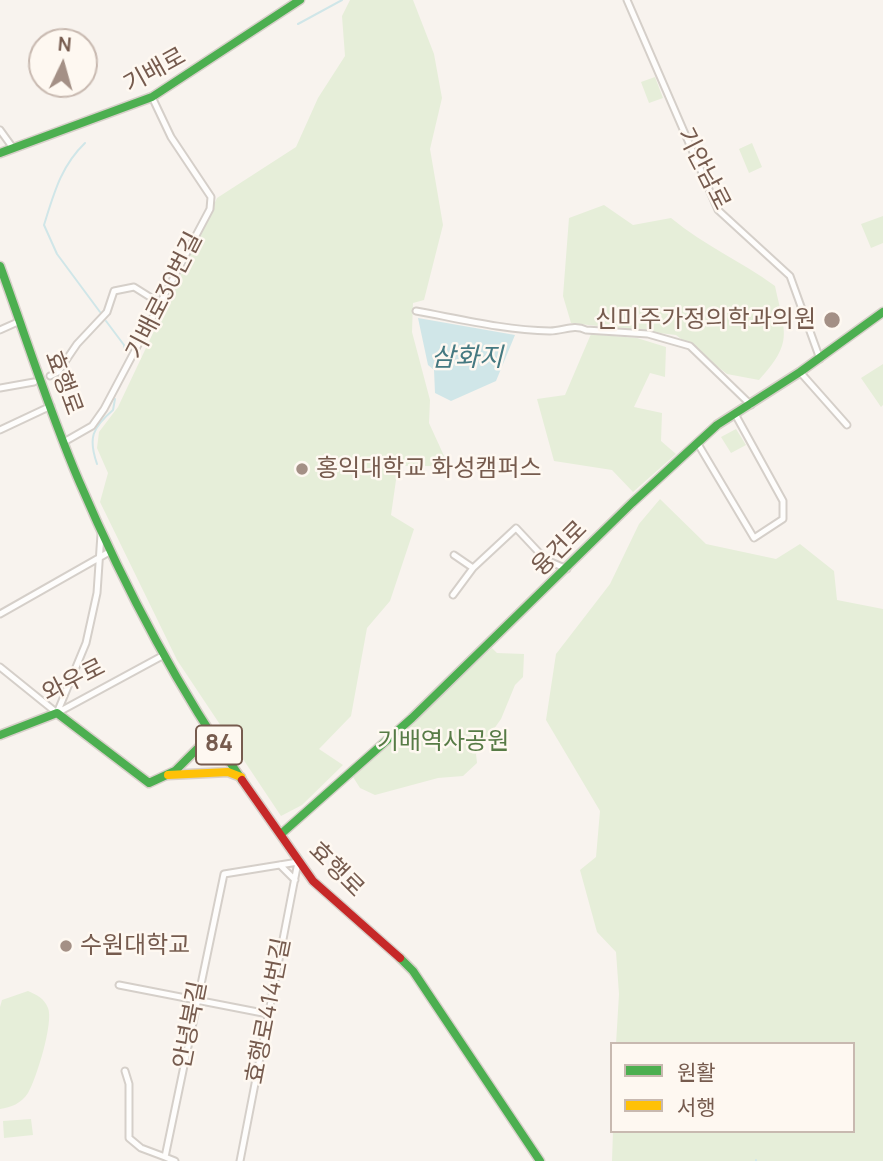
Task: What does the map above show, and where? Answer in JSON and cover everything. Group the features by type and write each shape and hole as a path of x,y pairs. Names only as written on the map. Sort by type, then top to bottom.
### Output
{"street":[{"name":"기배로","path":"0,153 152,97 300,0"},
{"name":"기안남로","path":"627,0 718,210 790,276 820,359"},
{"name":"기배로30번길","path":"64,442 92,426 104,409 210,209 211,197 171,137 152,97"},
{"path":"0,130 13,148"},
{"name":"효행로","path":"0,266 64,442 111,551 164,655 211,735 243,777 313,881 390,946 413,971 540,1161"},
{"path":"50,376 58,372 76,344 107,312 114,291 134,287 161,304"},
{"path":"416,311 515,329 554,331 578,326 586,330 648,334 690,346 751,405"},
{"name":"융건로","path":"281,834 412,718 632,503 698,444 735,414 820,359 883,312"},
{"path":"0,330 20,321"},
{"path":"800,372 847,425"},
{"path":"0,388 34,382"},
{"path":"0,430 51,406"},
{"path":"698,444 754,538 783,519 783,501 735,414"},
{"path":"57,713 86,643 97,593 101,528"},
{"path":"453,595 473,568 516,528 546,560 567,569"},
{"path":"0,605 2,613 111,551"},
{"path":"454,555 473,568"},
{"name":"와우로","path":"0,735 57,713 164,655"},
{"path":"0,667 149,783 159,782 211,735"},
{"path":"168,775 228,772 243,777"},
{"path":"271,820 296,820"},
{"name":"안녕북길","path":"165,1157 224,874 298,862"},
{"name":"효행로414번길","path":"240,1161 298,862"},
{"path":"280,865 295,880"},
{"path":"119,985 268,1014"},
{"path":"125,1071 129,1084 130,1138 141,1148 176,1161"}],"green space":[{"path":"350,0 413,0 434,54 442,98 430,149 443,225 424,300 413,303 412,332 430,400 429,423 445,458 439,466 398,466 391,515 414,529 390,601 367,628 351,716 319,749 343,765 302,805 281,816 177,660 100,502 108,473 97,448 99,432 118,407 217,198 296,147 318,98 345,56 342,16"},
{"path":"655,77 663,98 649,103 641,82"},
{"path":"752,143 762,167 749,173 739,149"},
{"path":"604,205 633,225 671,218 775,286 784,336 778,356 759,380 727,374 676,335 571,323 563,296 569,218"},
{"path":"883,216 883,243 871,248 861,224"},
{"path":"591,334 637,338 666,347 665,377 650,373 634,407 662,413 661,441 676,454 633,492 612,470 554,461 537,399 565,395"},
{"path":"883,364 883,405 881,407 861,378"},
{"path":"736,429 746,445 731,453 721,437"},
{"path":"660,499 706,544 776,559 800,544 834,571 837,600 883,609 883,1161 612,1161 613,1133 855,1133 855,1042 616,1042 619,994 616,952 597,932 580,870 596,857 600,811 546,720 556,654 610,584 639,524"},
{"name":"기배역사공원","path":"492,648 497,653 524,654 523,677 515,685 501,719 476,754 477,763 463,776 438,778 375,795 360,788 353,777"},
{"path":"28,991 42,999 48,1008 49,1025 46,1038 28,1093 16,1104 0,1109 0,1007 2,1000"},
{"path":"31,1119 33,1135 4,1138 3,1121"}],"water":[{"name":"삼화지","path":"418,318 515,335 496,381 451,401 435,393 434,370 428,365"}],"waterway":[{"path":"298,24 342,0"},
{"path":"85,143 64,171 44,225 57,254 100,312"},
{"path":"106,321 124,345 125,352"},
{"path":"97,464 93,447 94,434 100,422 113,410 115,399"}],"traffic: fast":[{"path":"0,153 152,97 300,0"},
{"path":"0,266 68,455 114,559 195,709 242,780"},
{"path":"281,834 412,718 632,503 717,425 800,372 883,312"},
{"path":"0,735 57,713 149,783 175,771 211,735"},
{"path":"400,958 413,971 540,1161"}],"traffic: slow":[{"path":"168,775 228,772 241,777"}],"traffic: jam":[{"path":"242,780 313,881 400,958"}],"place":[{"name":"신미주가정의학과의원","path":"832,320"},
{"name":"홍익대학교 화성캠퍼스","path":"302,469"},
{"name":"수원대학교","path":"66,946"}]}
